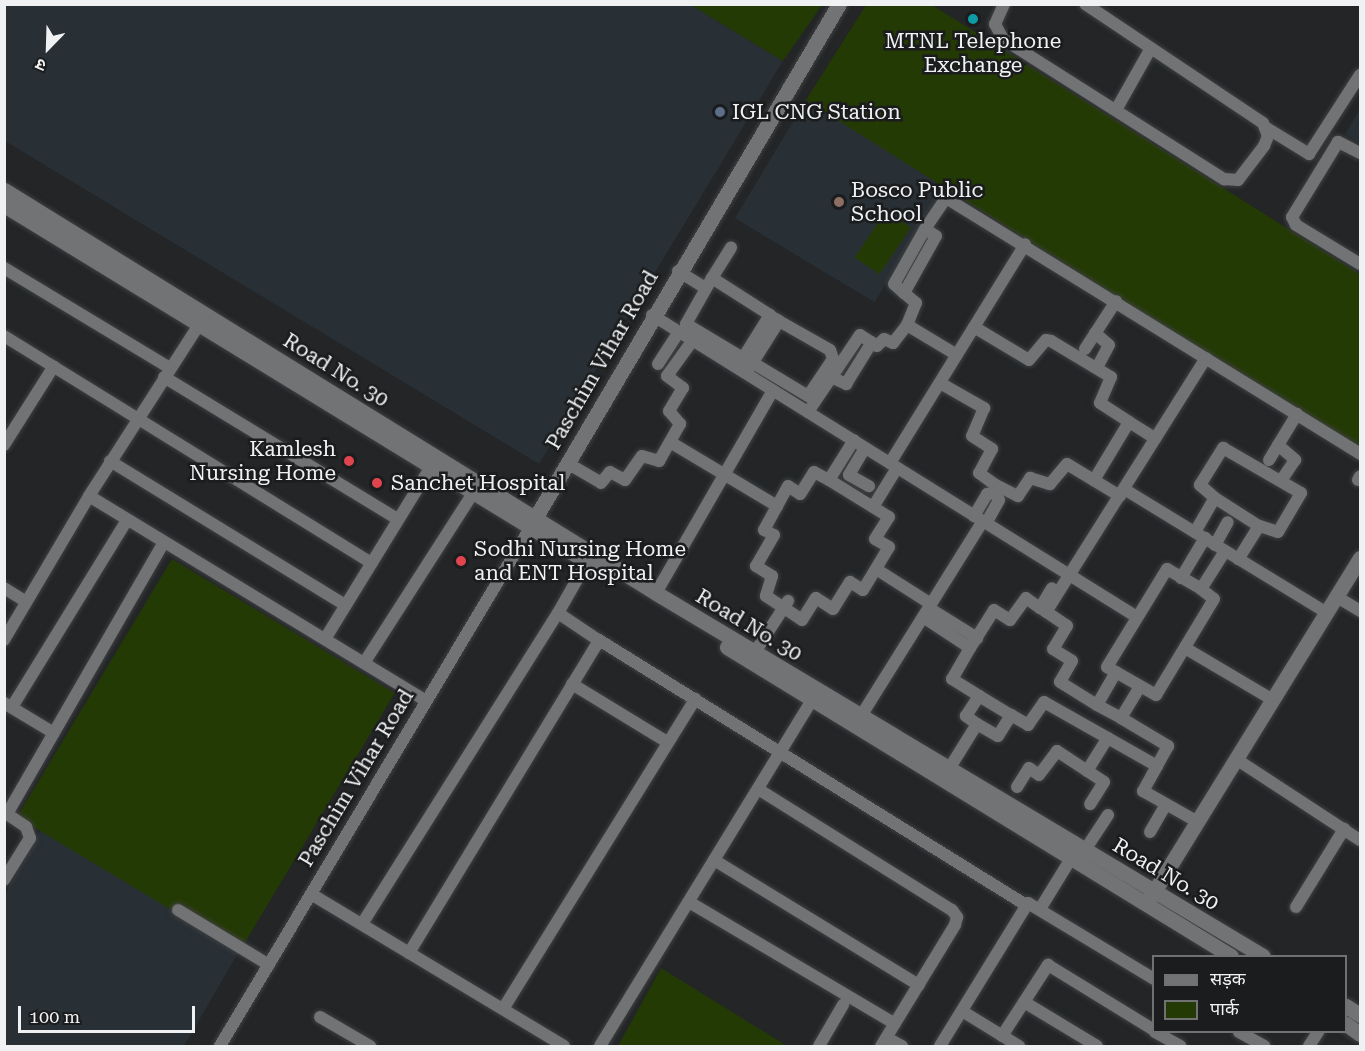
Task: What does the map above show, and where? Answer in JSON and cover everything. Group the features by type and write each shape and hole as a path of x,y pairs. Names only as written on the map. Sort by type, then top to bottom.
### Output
{"street":[{"name":"Paschim Vihar Road","path":"220,1047 533,523 678,271 839,4"},
{"path":"1004,4 995,24 1003,39 1230,181 1242,176 1264,146 1265,127"},
{"path":"1086,4 1265,127 1309,154 1360,75"},
{"path":"1116,110 1151,48"},
{"path":"1360,153 1338,142 1292,217 1296,225 1360,264"},
{"name":"Road No. 30","path":"4,190 106,260"},
{"path":"808,412 860,334 877,346 884,339 893,343 907,325 916,303 904,293 936,236 925,229 946,198 1025,244 1360,454"},
{"name":"Road No. 30","path":"4,205 106,260 533,523 755,652 815,696 861,716 952,776"},
{"path":"873,507 940,383 1025,244"},
{"path":"731,247 686,324 746,364 773,390 1066,575 1137,617"},
{"path":"4,268 398,519"},
{"path":"652,315 693,340 808,396 833,359 830,350 774,318 708,283 678,271"},
{"path":"1085,348 1116,301"},
{"path":"746,364 774,318"},
{"path":"4,640 88,496 203,319"},
{"name":"Road No. 30","path":"203,319 473,493 533,523 587,562 1078,852 1155,892 1260,955"},
{"path":"907,325 957,355"},
{"path":"974,327 1026,359 1031,359 1048,340 1097,368 1111,377 1100,403 1155,438"},
{"path":"658,364 679,332"},
{"path":"1095,333 1109,345 1097,368"},
{"path":"4,336 371,563"},
{"path":"567,463 601,483 610,472 624,480 640,457 658,462 680,422 669,411 683,388 667,376 693,340"},
{"path":"1043,610 1122,492 1206,358"},
{"path":"4,445 54,366"},
{"path":"940,383 984,408 972,436 992,450 979,473 997,490 1020,495 1032,477 1052,483 1064,464 1122,492 1327,613"},
{"path":"656,593 773,390"},
{"path":"1269,460 1297,414"},
{"path":"1094,480 1129,422"},
{"path":"829,480 854,440"},
{"path":"670,442 777,507"},
{"path":"1278,445 1295,460 1281,481"},
{"path":"865,447 849,475 868,486"},
{"path":"1223,448 1301,493 1276,533 1259,526 1215,498 1200,486 1223,448"},
{"path":"110,461 345,605"},
{"path":"325,639 431,467"},
{"path":"773,592 790,606 802,620 816,598 833,609 850,582 863,590 889,547 875,539 890,517 814,472 800,494 788,486 764,530 774,535 756,566 772,576 766,596 790,606"},
{"path":"861,716 981,520 999,500 997,490"},
{"path":"364,663 473,493"},
{"path":"88,496 426,701"},
{"path":"1201,589 1215,498"},
{"path":"54,733 8,705 127,520"},
{"path":"1182,578 1228,522"},
{"path":"1238,559 1259,526"},
{"path":"6,873 30,833 6,813 164,542"},
{"path":"1145,906 1360,558"},
{"path":"362,924 558,613 587,562"},
{"path":"876,569 974,643"},
{"path":"1167,569 1201,589 1214,598 1156,695 1107,667 1167,569"},
{"path":"4,588 26,602"},
{"path":"1337,597 1360,611"},
{"path":"1157,766 1044,702 1028,725 952,679 994,610 1010,620 1026,598 1067,626 1053,649 1072,662 1060,682 1168,746 1157,766 1143,791 1198,822"},
{"path":"755,652 790,606"},
{"path":"558,613 780,754 1026,905 1040,909 1152,978"},
{"path":"409,953 598,640"},
{"path":"1185,648 1273,700"},
{"path":"1097,705 1116,672"},
{"path":"572,684 667,742"},
{"path":"1121,718 1140,686"},
{"path":"600,1047 815,696"},
{"path":"979,696 966,716 977,724 998,736 1011,716"},
{"path":"503,1009 695,699"},
{"path":"952,776 977,724"},
{"path":"1088,771 1108,738"},
{"path":"1017,787 1029,768 1039,775 1057,751 1104,782 1090,804"},
{"path":"1236,759 1360,840"},
{"path":"758,789 952,910 957,917 955,925 884,1042 902,1047"},
{"path":"1150,832 1166,804"},
{"path":"1040,909 1078,852 1108,815"},
{"path":"1296,907 1344,829"},
{"name":"Road No. 30","path":"1078,852 1145,906 1228,955"},
{"path":"714,860 919,985"},
{"path":"311,894 564,1047"},
{"path":"689,902 895,1024"},
{"path":"940,1047 1026,905"},
{"path":"178,910 268,965"},
{"path":"1002,1036 1048,965 1152,1030"},
{"path":"1024,1002 1097,1047"},
{"path":"819,1047 843,1005"},
{"path":"1347,1007 1360,1015"},
{"path":"962,1011 1019,1047"},
{"path":"320,1017 353,1042 369,1047"},
{"path":"1347,1025 1360,1034"},
{"path":"1157,1033 1180,1047"},
{"path":"1241,1033 1264,1047"},
{"path":"1309,1047 1317,1033"}],"shaded area":[{"path":"4,5 691,5 783,61 539,464 5,141"},
{"name":"Bosco Public School","path":"806,100 946,184 875,302 735,218"},
{"path":"1360,109 1360,143 1345,134"},
{"path":"41,830 241,948 184,1046 5,1046 5,894"}],"green space":[{"path":"691,5 822,5 783,61"},
{"path":"866,5 932,5 1360,274 1360,450 806,100"},
{"path":"886,211 911,228 880,274 855,257"},
{"path":"172,559 395,693 240,951 17,817"},
{"path":"661,968 787,1046 618,1046"}],"place":[{"name":"MTNL Telephone Exchange","path":"973,19"},
{"name":"IGL CNG Station","path":"720,112"},
{"name":"Bosco Public School","path":"839,202"},
{"name":"Kamlesh Nursing Home","path":"349,461"},
{"name":"Sanchet Hospital","path":"377,483"},
{"name":"Sodhi Nursing Home and ENT Hospital","path":"461,561"}]}
